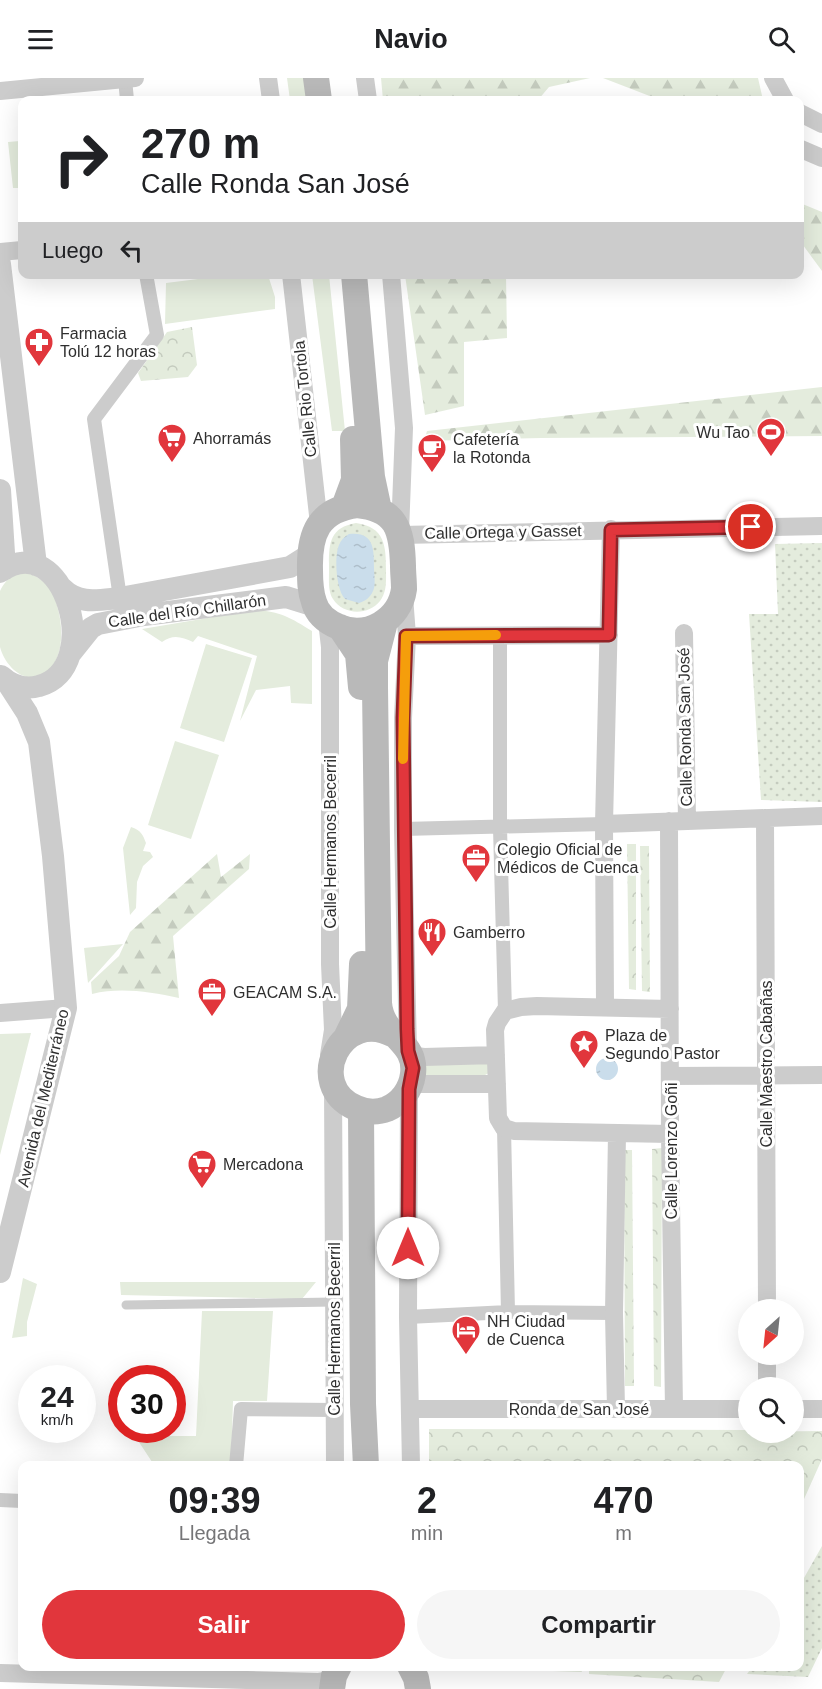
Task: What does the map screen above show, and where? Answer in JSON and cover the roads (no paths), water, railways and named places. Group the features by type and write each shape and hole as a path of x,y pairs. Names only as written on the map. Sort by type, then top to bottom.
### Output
{"main road":[{"path":"339,279 348,356 355,462 354,480 344,507"},
{"path":"354,279 372,477 379,510"},
{"path":"357,505 379,510 392,521 400,533 404,590 394,611 385,622 377,627 359,631 327,618 311,592 309,555 311,543 319,524 334,511 344,507 357,505"},
{"name":"Calle Hermanos Becerril","path":"327,618 358,654 361,666 362,995 358,1015 346,1038 336,1049 332,1074"},
{"path":"332,1074 343,1100 369,1111 397,1103 410,1087 413,1066 401,1043 380,1015 377,960 375,661 385,622"},
{"path":"346,1038 356,1032 372,1029 401,1043"},
{"path":"369,1111 380,1461"},
{"name":"Calle Hermanos Becerril","path":"366,1461 363,1404 369,1111"}],"street":[{"path":"0,91 55,82 128,78 127,96"},
{"path":"268,78 270,96"},
{"path":"773,78 783,96"},
{"path":"804,115 822,124"},
{"path":"804,150 822,158"},
{"path":"0,252 18,250"},
{"path":"0,264 36,565"},
{"path":"120,598 94,419 157,335 147,279"},
{"name":"Calle Rio Tortola","path":"292,279 319,524"},
{"path":"391,279 405,453 400,533"},
{"path":"0,490 2,571 18,564 36,565 52,574 63,588 72,621 71,653"},
{"name":"Calle Ortega y Gasset","path":"400,533 822,526"},
{"path":"605,1006 604,824 611,530"},
{"name":"Calle del Río Chillarón","path":"63,588 79,599 120,598 290,567 309,555"},
{"path":"404,590 406,636 403,718 401,1043 416,1056 496,1055"},
{"name":"Calle del Río Chillarón","path":"39,742 46,695 55,678 65,667 78,641 98,624 144,615 286,597 327,618"},
{"name":"Calle Hermanos Becerril","path":"327,618 330,647 330,964 333,1030 329,1055 332,1074 335,1461"},
{"name":"Calle Ronda San José","path":"678,821 684,633"},
{"path":"500,635 500,828 505,1011 495,1030 500,1124 514,1131 670,1134"},
{"path":"406,636 609,635"},
{"path":"39,742 34,726 11,688 41,686 55,678"},
{"name":"Avenida del Mediterráneo","path":"0,1272 66,1008 53,856 39,742"},
{"path":"403,829 500,828 822,816"},
{"name":"Calle Maestro Cabañas","path":"765,818 767,1299"},
{"name":"Calle Lorenzo Goñi","path":"674,1409 670,1009 678,821"},
{"path":"505,1011 521,1006 670,1009"},
{"path":"0,1014 66,1008"},
{"path":"670,1076 822,1075"},
{"path":"411,1461 408,1317 410,1087 497,1084"},
{"path":"504,1128 508,1312"},
{"path":"616,1409 614,1313 617,1134"},
{"path":"408,1317 508,1312 614,1313"},
{"path":"236,1461 241,1409 335,1410"},
{"name":"Ronda de San José","path":"410,1409 738,1409"},
{"path":"804,1409 822,1409"},
{"path":"0,1500 18,1501"},
{"path":"0,1673 141,1672 207,1684 228,1673 329,1678"}],"lane":[{"path":"126,1305 334,1302"}],"water":[{"path":"349,534 363,535 368,538 374,554 374,589 369,597 359,603 345,599 338,581 337,550 342,540"},
{"path":"607,1058 615,1061 618,1069 615,1077 607,1080 599,1077 596,1069 599,1061"}],"place":[{"name":"Farmacia Tolú 12 horas","path":"39,368"},
{"name":"Wu Tao","path":"771,458"},
{"name":"Ahorramás","path":"172,464"},
{"name":"Cafetería la Rotonda","path":"432,474"},
{"name":"Colegio Oficial de Médicos de Cuenca","path":"476,884"},
{"name":"Gamberro","path":"432,958"},
{"name":"GEACAM S.A.","path":"212,1018"},
{"name":"Plaza de Segundo Pastor","path":"584,1070"},
{"name":"Mercadona","path":"202,1190"},
{"name":"NH Ciudad de Cuenca","path":"466,1356"}]}
